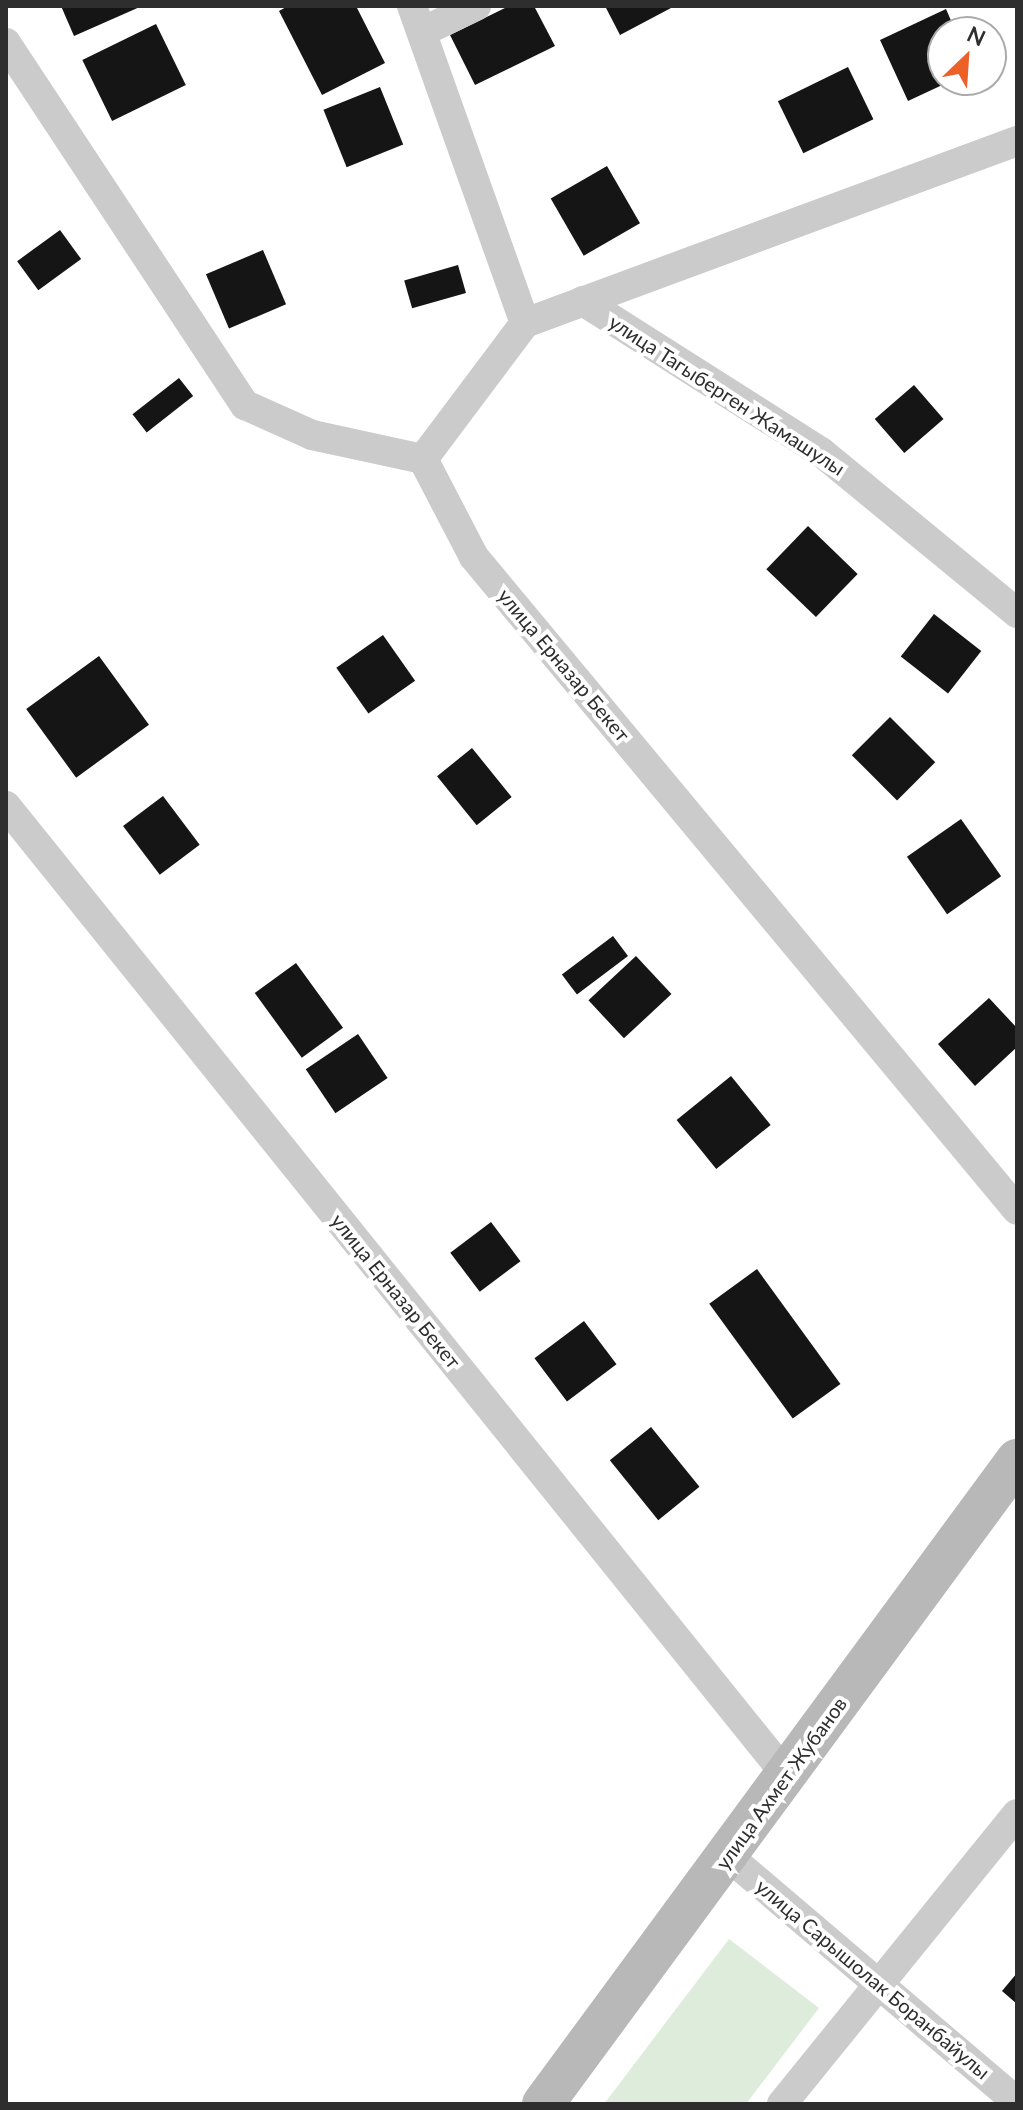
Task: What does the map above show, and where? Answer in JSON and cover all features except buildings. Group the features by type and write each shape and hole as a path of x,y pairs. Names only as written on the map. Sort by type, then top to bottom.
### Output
{"main road":[{"name":"улица Ахмет Жубанов","path":"543,2104 1013,1476"}],"street":[{"path":"476,6 418,19 525,323"},
{"path":"6,43 245,405 312,435 423,459 525,323 1017,141"},
{"name":"улица Тагыберген Жамашулы","path":"583,301 821,452 1017,613"},
{"name":"улица Ерназар Бекет","path":"423,459 474,557 1017,1210"},
{"name":"улица Ерназар Бекет","path":"6,806 787,1776"},
{"path":"782,2104 882,1985 1017,1814"},
{"name":"улица Сарышолак Боранбайулы","path":"728,1856 1017,2102"}],"green space":[{"path":"729,1939 819,2008 746,2104 604,2104"}]}
